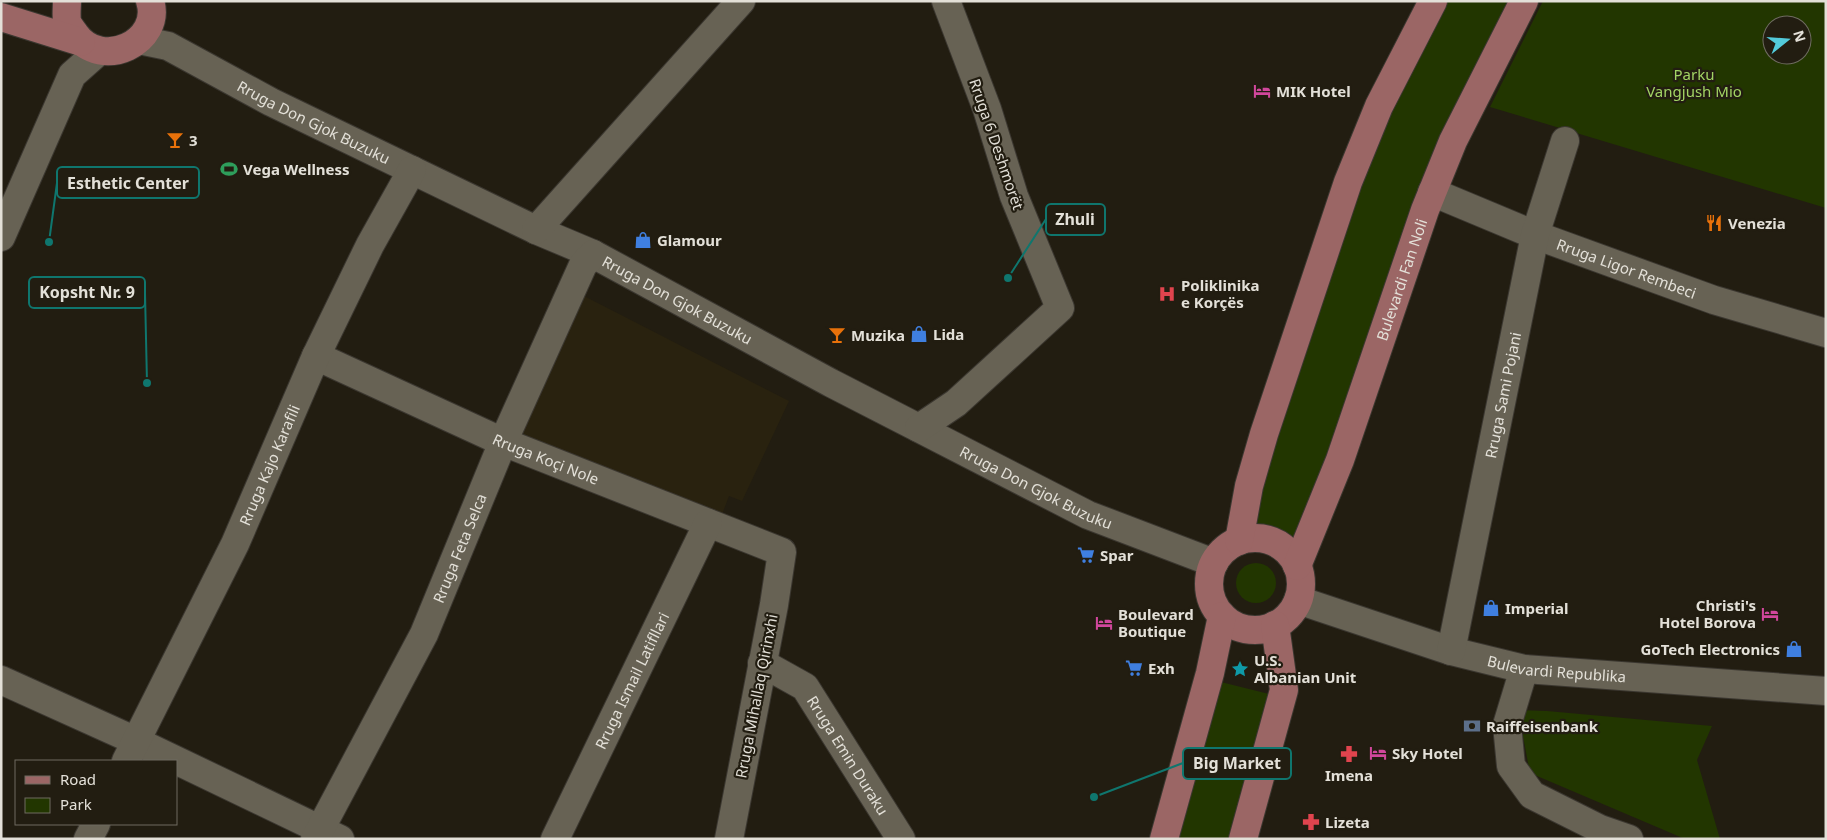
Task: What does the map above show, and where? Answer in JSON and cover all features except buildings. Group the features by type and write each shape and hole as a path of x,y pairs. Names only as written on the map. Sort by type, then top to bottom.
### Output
{"main road":[{"path":"67,1 67,22 90,47"},
{"path":"1239,541 1250,486 1264,434 1348,182 1379,106 1433,1"},
{"name":"Bulevardi Fan Noli","path":"1297,566 1340,460 1432,192 1453,141 1524,1"},
{"path":"1,17 90,47 113,52 127,48 139,40 149,24 152,3"},
{"path":"1251,538 1273,542 1283,548 1297,566 1300,588 1298,600 1292,610 1275,625 1253,630 1241,628 1222,616 1215,608 1209,585 1214,563 1220,553 1239,541 1251,538"},
{"path":"1164,839 1210,673 1222,616"},
{"path":"1243,839 1284,690 1275,625"}],"street":[{"path":"536,230 741,1"},
{"name":"Rruga 6 Deshmorët","path":"919,428 956,403 1060,308 1014,196 987,108 946,1"},
{"name":"Rruga Don Gjok Buzuku","path":"139,40 168,46 271,102 536,230 593,254 919,428 1088,515 1214,563"},
{"path":"4,221 72,75 90,47"},
{"name":"Rruga Sami Pojani","path":"1451,651 1535,235 1565,141"},
{"name":"Rruga Kajo Karafili","path":"131,751 235,544 316,356 370,245 412,170"},
{"name":"Rruga Ligor Rembeci","path":"1432,192 1535,235 1714,300 1826,333"},
{"name":"Rruga Feta Selca","path":"325,836 424,634 503,442 583,265 593,254"},
{"name":"Rruga Koçi Nole","path":"316,356 503,442 782,552"},
{"name":"Rruga Ismail Latifllari","path":"555,839 708,523"},
{"name":"Rruga Mihallaq Qirinxhi","path":"729,839 774,605 782,552"},
{"name":"Bulevardi Republika","path":"1298,600 1451,651 1524,669 1826,691"},
{"name":"Rruga Emin Duraku","path":"762,663 805,687 900,839"},
{"path":"1524,669 1506,725 1511,766 1532,795 1600,829 1630,839"},
{"path":"1,680 131,751 152,760"},
{"path":"178,772 325,836"},
{"path":"88,839 95,825"}],"shaded area":[{"path":"582,295 789,401 742,501 729,496 721,517 522,434"}],"green space":[{"path":"1440,1 1517,1 1297,551 1246,534 1350,192"},
{"name":"Parku Vangjush Mio","path":"1543,1 1826,1 1826,208 1490,107"},
{"path":"1252,563 1260,563 1267,566 1273,572 1276,583 1273,594 1267,600 1260,603 1252,603 1245,600 1239,594 1236,587 1236,579 1239,572 1245,566"},
{"path":"1217,681 1273,695 1234,839 1173,839"},
{"path":"1518,710 1712,726 1697,760 1720,839 1685,839 1530,773"}],"place":[{"name":"MIK Hotel","path":"1262,91"},
{"name":"3","path":"175,140"},
{"name":"Vega Wellness","path":"229,169"},
{"name":"Venezia","path":"1714,223"},
{"name":"Glamour","path":"643,240"},
{"name":"Esthetic Center","path":"49,242"},
{"name":"Zhuli","path":"1008,278"},
{"name":"Poliklinika e Korçës","path":"1167,294"},
{"name":"Lida","path":"919,334"},
{"name":"Muzika","path":"837,335"},
{"name":"Kopsht Nr. 9","path":"147,383"},
{"name":"Spar","path":"1086,555"},
{"name":"Imperial","path":"1491,608"},
{"name":"Christi's Hotel Borova","path":"1770,614"},
{"name":"Boulevard Boutique","path":"1104,623"},
{"name":"GoTech Electronics","path":"1794,649"},
{"name":"Exh","path":"1134,668"},
{"name":"U.S. Albanian Unit","path":"1240,669"},
{"name":"Raiffeisenbank","path":"1472,726"},
{"name":"Sky Hotel","path":"1378,753"},
{"name":"Imena","path":"1349,754"},
{"name":"Big Market","path":"1094,797"},
{"name":"Lizeta","path":"1311,822"}]}
